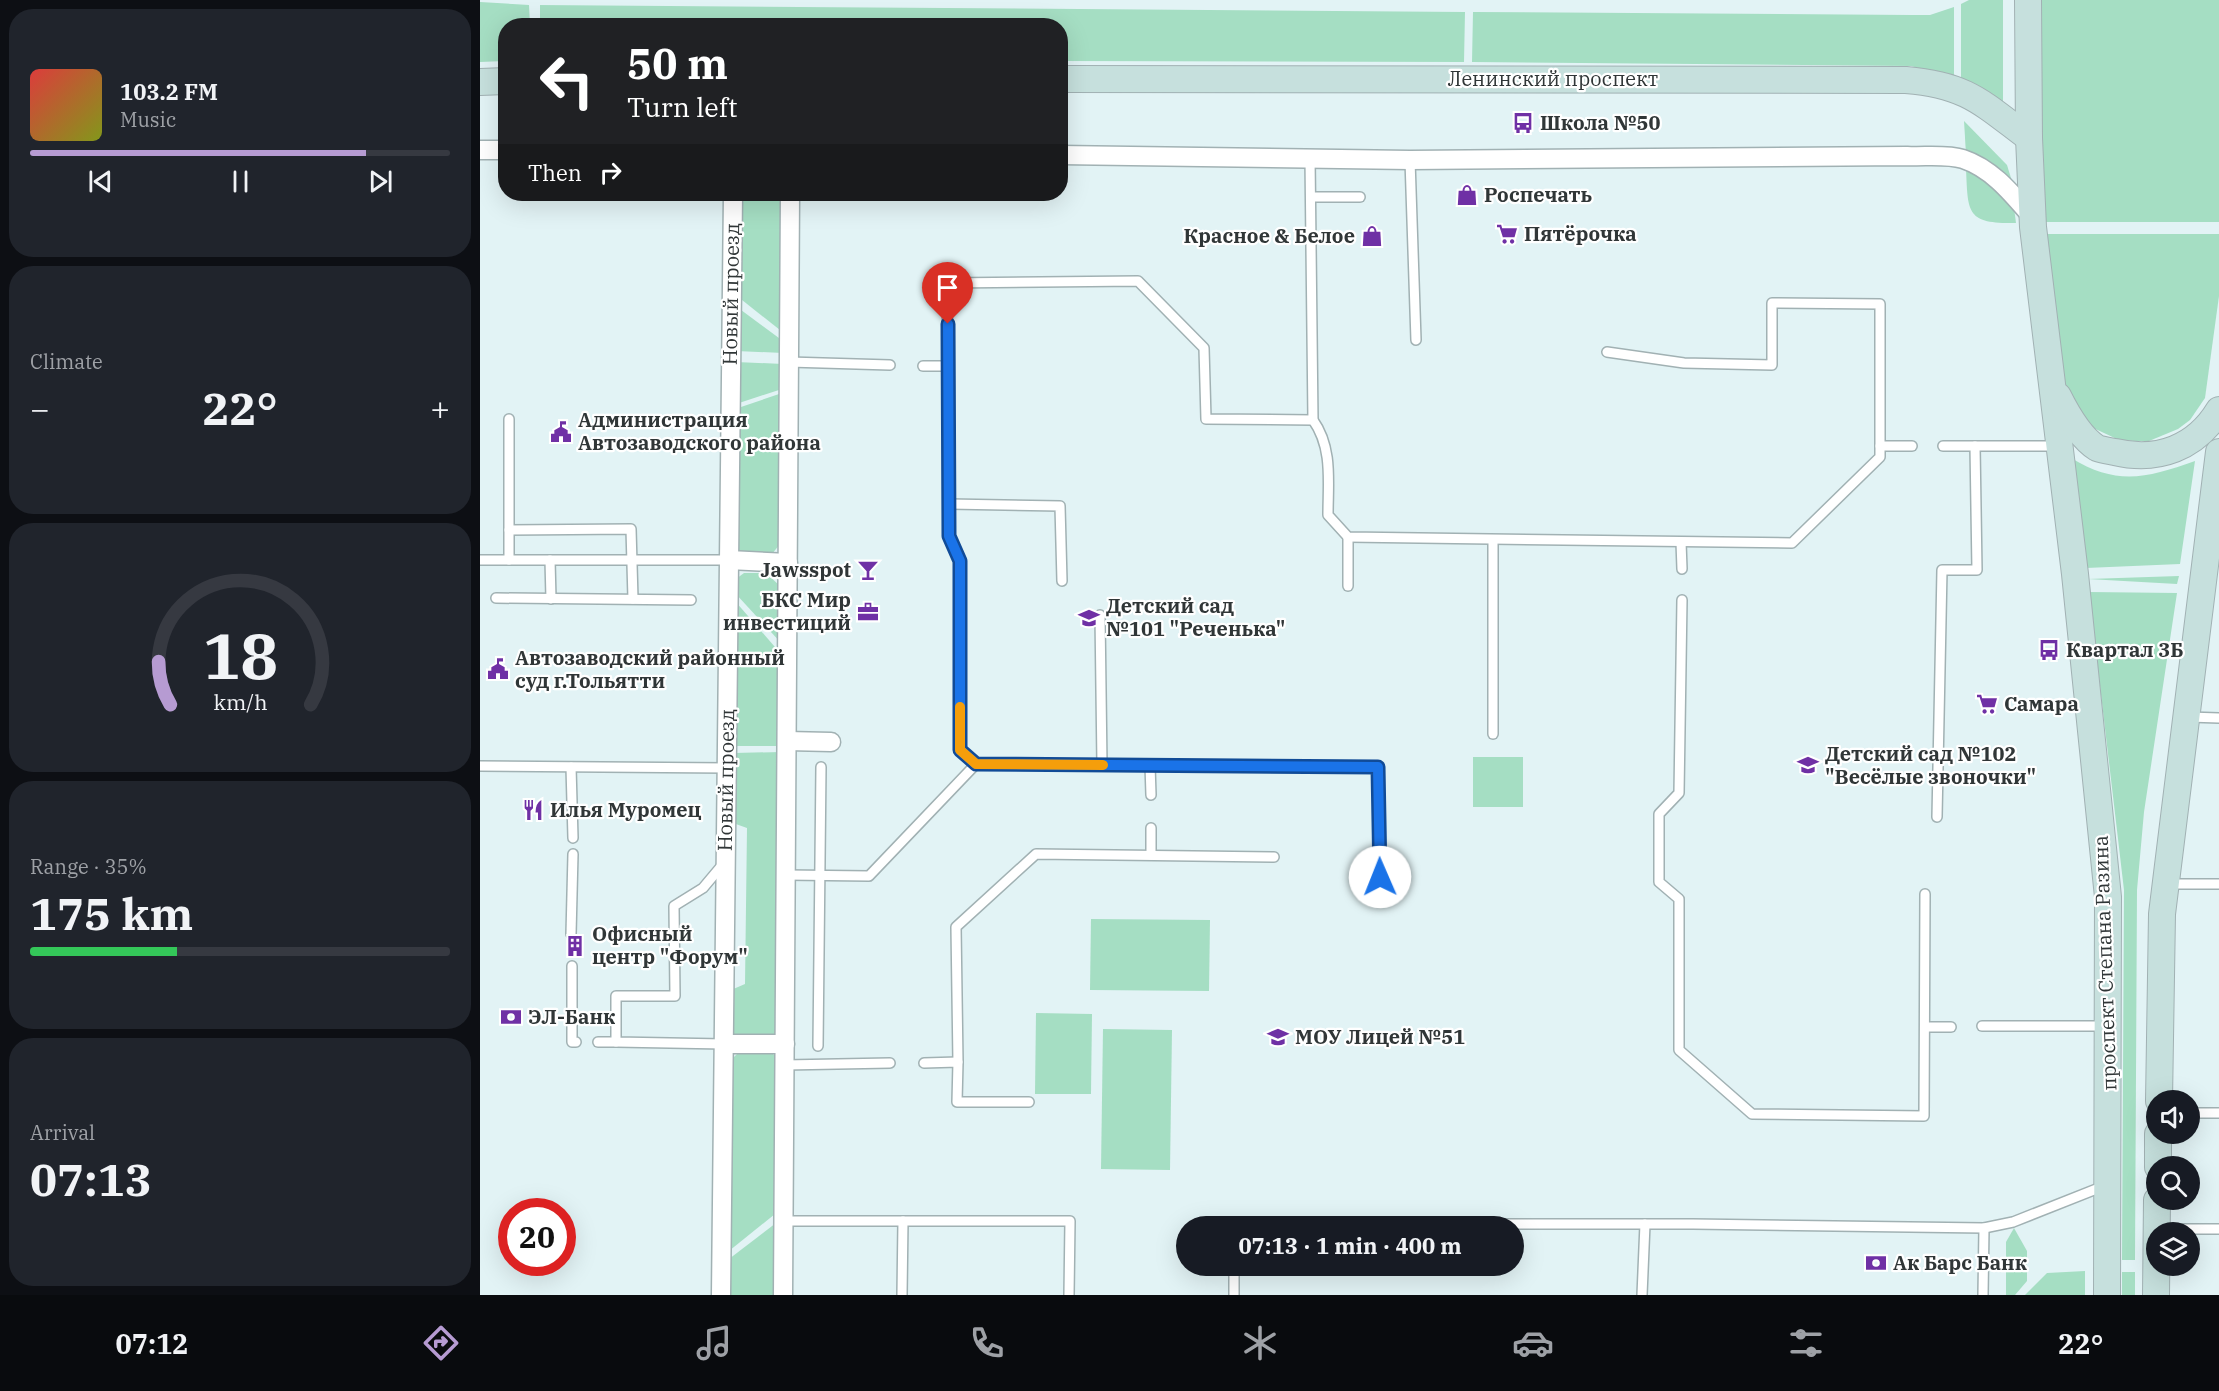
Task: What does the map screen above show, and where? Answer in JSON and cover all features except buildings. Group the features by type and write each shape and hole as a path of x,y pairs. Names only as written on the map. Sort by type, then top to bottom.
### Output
{"main road":[{"name":"проспект Степана Разина","path":"2028,0 2029,138 2033,218 2060,446 2108,897 2107,1295"},
{"name":"Ленинский проспект","path":"1068,79 1906,80 1940,83 1966,94 1988,106 2029,138"},
{"path":"480,82 498,81"},
{"name":"проспект Степана Разина","path":"2052,382 2068,417 2097,447 2133,456 2166,454 2187,444 2209,427 2219,410"},
{"path":"2159,1090 2165,884 2207,576 2219,452"},
{"path":"2156,1276 2156,1295"}],"street":[{"path":"480,150 498,150"},
{"path":"1068,155 1410,160 1907,156 1961,158 1983,169 2000,182 2033,218"},
{"name":"Новый проезд","path":"721,1295 733,201"},
{"path":"783,1295 790,201"},
{"path":"729,561 788,563"},
{"path":"787,741 831,742"},
{"path":"724,1044 785,1044"}],"lane":[{"path":"1311,158 1313,420 1323,435 1328,453 1328,515 1348,537 1347,586"},
{"path":"1410,160 1416,340"},
{"path":"1311,197 1360,197"},
{"path":"1313,420 1206,419 1204,348 1138,281 947,283 949,536 960,561 960,750 976,764 1378,767 1380,877"},
{"path":"1348,537 1493,541 1792,543 1880,457 1880,304 1772,303 1772,365 1684,363 1607,352"},
{"path":"789,362 890,365"},
{"path":"924,366 948,366"},
{"path":"509,419 509,560"},
{"path":"1880,446 1912,446"},
{"path":"1943,446 2060,446"},
{"path":"1937,817 1941,570 1977,570 1975,446"},
{"path":"949,504 1060,506 1062,581"},
{"path":"509,530 631,530 633,599"},
{"path":"1493,541 1493,734"},
{"path":"1681,542 1682,569"},
{"path":"480,560 729,561"},
{"path":"550,560 550,599"},
{"path":"496,598 691,600"},
{"path":"1682,600 1679,793 1659,814 1659,882 1679,899 1679,1050 1752,1114 1924,1116 1925,894"},
{"path":"1100,615 1102,765"},
{"path":"2186,717 2219,718"},
{"path":"786,875 868,876 976,764"},
{"path":"1150,765 1151,795"},
{"path":"480,766 727,768"},
{"path":"571,766 573,838"},
{"path":"818,1046 821,767"},
{"path":"1151,828 1151,855"},
{"path":"571,934 573,854"},
{"path":"1029,1102 957,1102 956,927 1036,854 1274,856"},
{"path":"616,1042 616,996 675,996 674,906 703,888 726,861"},
{"path":"2165,884 2219,884"},
{"path":"572,966 572,1042 576,1042"},
{"path":"1982,1026 2109,1026"},
{"path":"1925,1027 1951,1027"},
{"path":"598,1042 724,1044"},
{"path":"924,1063 958,1062"},
{"path":"785,1065 890,1063"},
{"path":"2200,1113 2219,1113"},
{"path":"1524,1224 1984,1228 2013,1222 2109,1184"},
{"path":"784,1221 1070,1221 1069,1295"},
{"path":"902,1295 903,1221"},
{"path":"1642,1295 1645,1224"},
{"path":"1983,1295 1984,1228"},
{"path":"2200,1229 2219,1229"},
{"path":"1234,1276 1234,1295"}],"green space":[{"path":"1969,0 2003,0 2003,102 1961,81 1961,4"},
{"path":"2041,0 2219,0 2219,222 2045,222 2039,94"},
{"path":"480,2 529,5 530,18 498,18 498,61 480,62"},
{"path":"540,5 1465,12 1464,62 1068,61 1068,18 540,18"},
{"path":"1954,7 1954,78 1911,66 1472,62 1473,12 1930,15"},
{"path":"1964,121 2007,165 2014,188 1966,154"},
{"path":"1966,168 1983,175 2014,208 2016,223 1987,221 1973,213 1968,196"},
{"path":"738,201 785,201 785,334 737,296"},
{"path":"2045,234 2219,234 2219,296 2205,398 2190,420 2178,429 2149,441 2136,441 2119,440 2089,426 2062,385"},
{"path":"737,307 783,341 783,353 736,351"},
{"path":"736,362 783,364 782,389 736,404"},
{"path":"782,393 780,544 772,554 738,555 735,409"},
{"path":"2071,458 2103,473 2118,476 2147,475 2195,461 2180,564 2086,568"},
{"path":"744,573 766,573 780,586 782,644 735,593 736,579"},
{"path":"2179,576 2177,584 2088,579"},
{"path":"2089,592 2177,593 2144,812 2137,890 2135,1260 2122,1260 2124,890"},
{"path":"735,601 781,654 781,746 735,746"},
{"path":"781,752 776,1035 736,1038 732,1034 731,990 745,984 747,828 733,823 734,753"},
{"path":"1473,757 1523,757 1523,807 1473,807"},
{"path":"1091,919 1210,920 1209,991 1090,990"},
{"path":"1036,1013 1092,1014 1091,1094 1035,1094"},
{"path":"1103,1029 1172,1030 1170,1170 1101,1169"},
{"path":"770,1052 776,1056 775,1214 729,1251 731,1060 738,1053"},
{"path":"776,1223 776,1295 729,1295 729,1259"},
{"path":"2014,1228 2027,1251 2027,1281 2015,1295 2006,1295 2006,1242"},
{"path":"2085,1271 2085,1295 2025,1295 2047,1273"},
{"path":"2122,1272 2135,1272 2135,1295 2122,1295"}],"slow traffic":[{"path":"960,707 960,750 976,764 1103,765"}],"place":[{"name":"Школа №50","path":"1523,123"},
{"name":"Роспечать","path":"1467,195"},
{"name":"Пятёрочка","path":"1507,234"},
{"name":"Красное & Белое","path":"1372,236"},
{"name":"Администрация Автозаводского района","path":"561,432"},
{"name":"Jawsspot","path":"868,570"},
{"name":"БКС Мир инвестиций","path":"868,612"},
{"name":"Детский сад №101 \"Реченька\"","path":"1089,618"},
{"name":"Квартал 3Б","path":"2049,650"},
{"name":"Автозаводский районный суд г.Тольятти","path":"498,669"},
{"name":"Самара","path":"1987,704"},
{"name":"Детский сад №102 \"Весёлые звоночки\"","path":"1808,765"},
{"name":"Илья Муромец","path":"533,810"},
{"name":"Офисный центр \"Форум\"","path":"575,946"},
{"name":"ЭЛ-Банк","path":"511,1017"},
{"name":"МОУ Лицей №51","path":"1278,1037"},
{"name":"Ак Барс Банк","path":"1876,1263"}],"route":[{"path":"948,324 949,536 960,561 960,750 976,764 1378,767 1380,877"}]}
